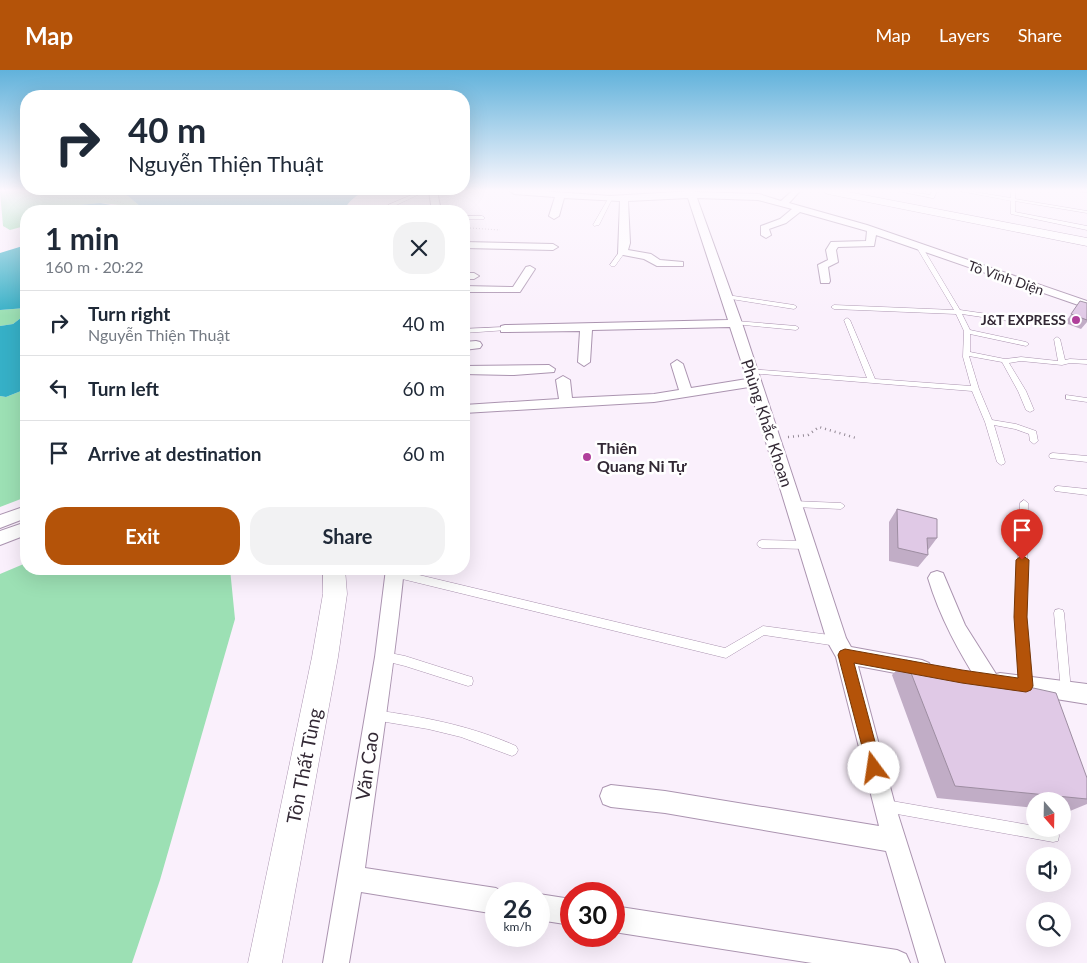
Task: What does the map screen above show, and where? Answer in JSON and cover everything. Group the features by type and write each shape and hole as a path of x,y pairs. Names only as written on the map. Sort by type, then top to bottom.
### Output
{"street":[{"path":"625,233 625,243 622,252 647,256 657,263 679,264"},
{"name":"Phùng Khắc Khoan","path":"704,233 728,297 806,545 841,648 894,840 932,963"},
{"path":"825,281 823,265 834,262 831,250 835,244 870,244 872,233"},
{"name":"Tô Vĩnh Diện","path":"879,233 1087,306"},
{"path":"1043,233 1087,242"},
{"path":"470,245 553,247"},
{"path":"470,289 516,290 530,269"},
{"path":"505,329 736,323"},
{"path":"584,362 586,326"},
{"path":"677,364 686,392"},
{"path":"470,370 514,371 548,369"},
{"path":"470,409 654,398 752,376"},
{"path":"563,380 566,403"},
{"path":"0,522 20,514"},
{"path":"0,538 20,530"},
{"name":"Tôn Thất Tùng","path":"265,963 325,657 335,594 334,575"},
{"name":"Văn Cao","path":"336,963 351,878 374,715 385,658 395,575"},
{"path":"936,578 950,617 988,680"},
{"path":"841,648 952,675 1087,694"},
{"path":"611,796 665,802 894,840"},
{"path":"351,878 485,899"},
{"path":"625,921 897,963"}],"lane":[{"path":"920,248 967,331 967,353 975,389 989,422 1001,462"},
{"path":"613,265 622,252"},
{"path":"728,297 794,307"},
{"path":"834,307 957,311 1015,320"},
{"path":"847,320 872,381"},
{"path":"736,323 796,328"},
{"path":"470,331 505,329"},
{"path":"967,331 1026,344"},
{"path":"1057,339 1062,363"},
{"path":"967,353 1005,361 1021,359 1062,363 1070,361 1087,362"},
{"path":"1005,361 1020,386 1030,410"},
{"path":"752,376 872,381 975,389"},
{"path":"1068,397 1087,400"},
{"path":"989,422 1016,426 1033,433 1034,441"},
{"path":"1053,456 1087,459"},
{"path":"1058,489 1087,492"},
{"path":"1024,503 1020,617 1026,686"},
{"path":"794,504 841,506"},
{"path":"762,544 806,545"},
{"path":"411,575 726,653 763,630 841,648"},
{"path":"1059,613 1066,691"},
{"path":"385,658 406,661 468,682"},
{"path":"374,715 436,723 482,736 512,750"},
{"path":"884,805 1026,831"}],"path":[{"path":"772,435 790,438 808,435 820,427 856,438"}],"green space":[{"path":"20,308 20,319 13,324 0,326 0,310"},
{"path":"20,391 20,499 0,507 0,396 6,397"},
{"path":"20,566 20,575 231,575 235,619 160,880 132,963 0,963 0,574"}],"water":[{"path":"20,247 20,308 0,310 0,253"},
{"path":"20,319 20,391 6,397 0,396 0,326 13,324"}],"building":[{"path":"1080,301 1087,303 1087,320 1071,314"},
{"path":"897,509 937,519 937,538 927,538 928,555 898,548"},
{"path":"906,660 1056,693 1087,778 1087,799 1071,797 1071,792 1026,793 955,786"}],"place":[{"name":"J&T EXPRESS","path":"1076,320"},
{"name":"Thiên Quang Ni Tự","path":"587,457"}],"route":[{"path":"874,768 845,655 962,677 1026,686 1020,617 1022,560"}]}
